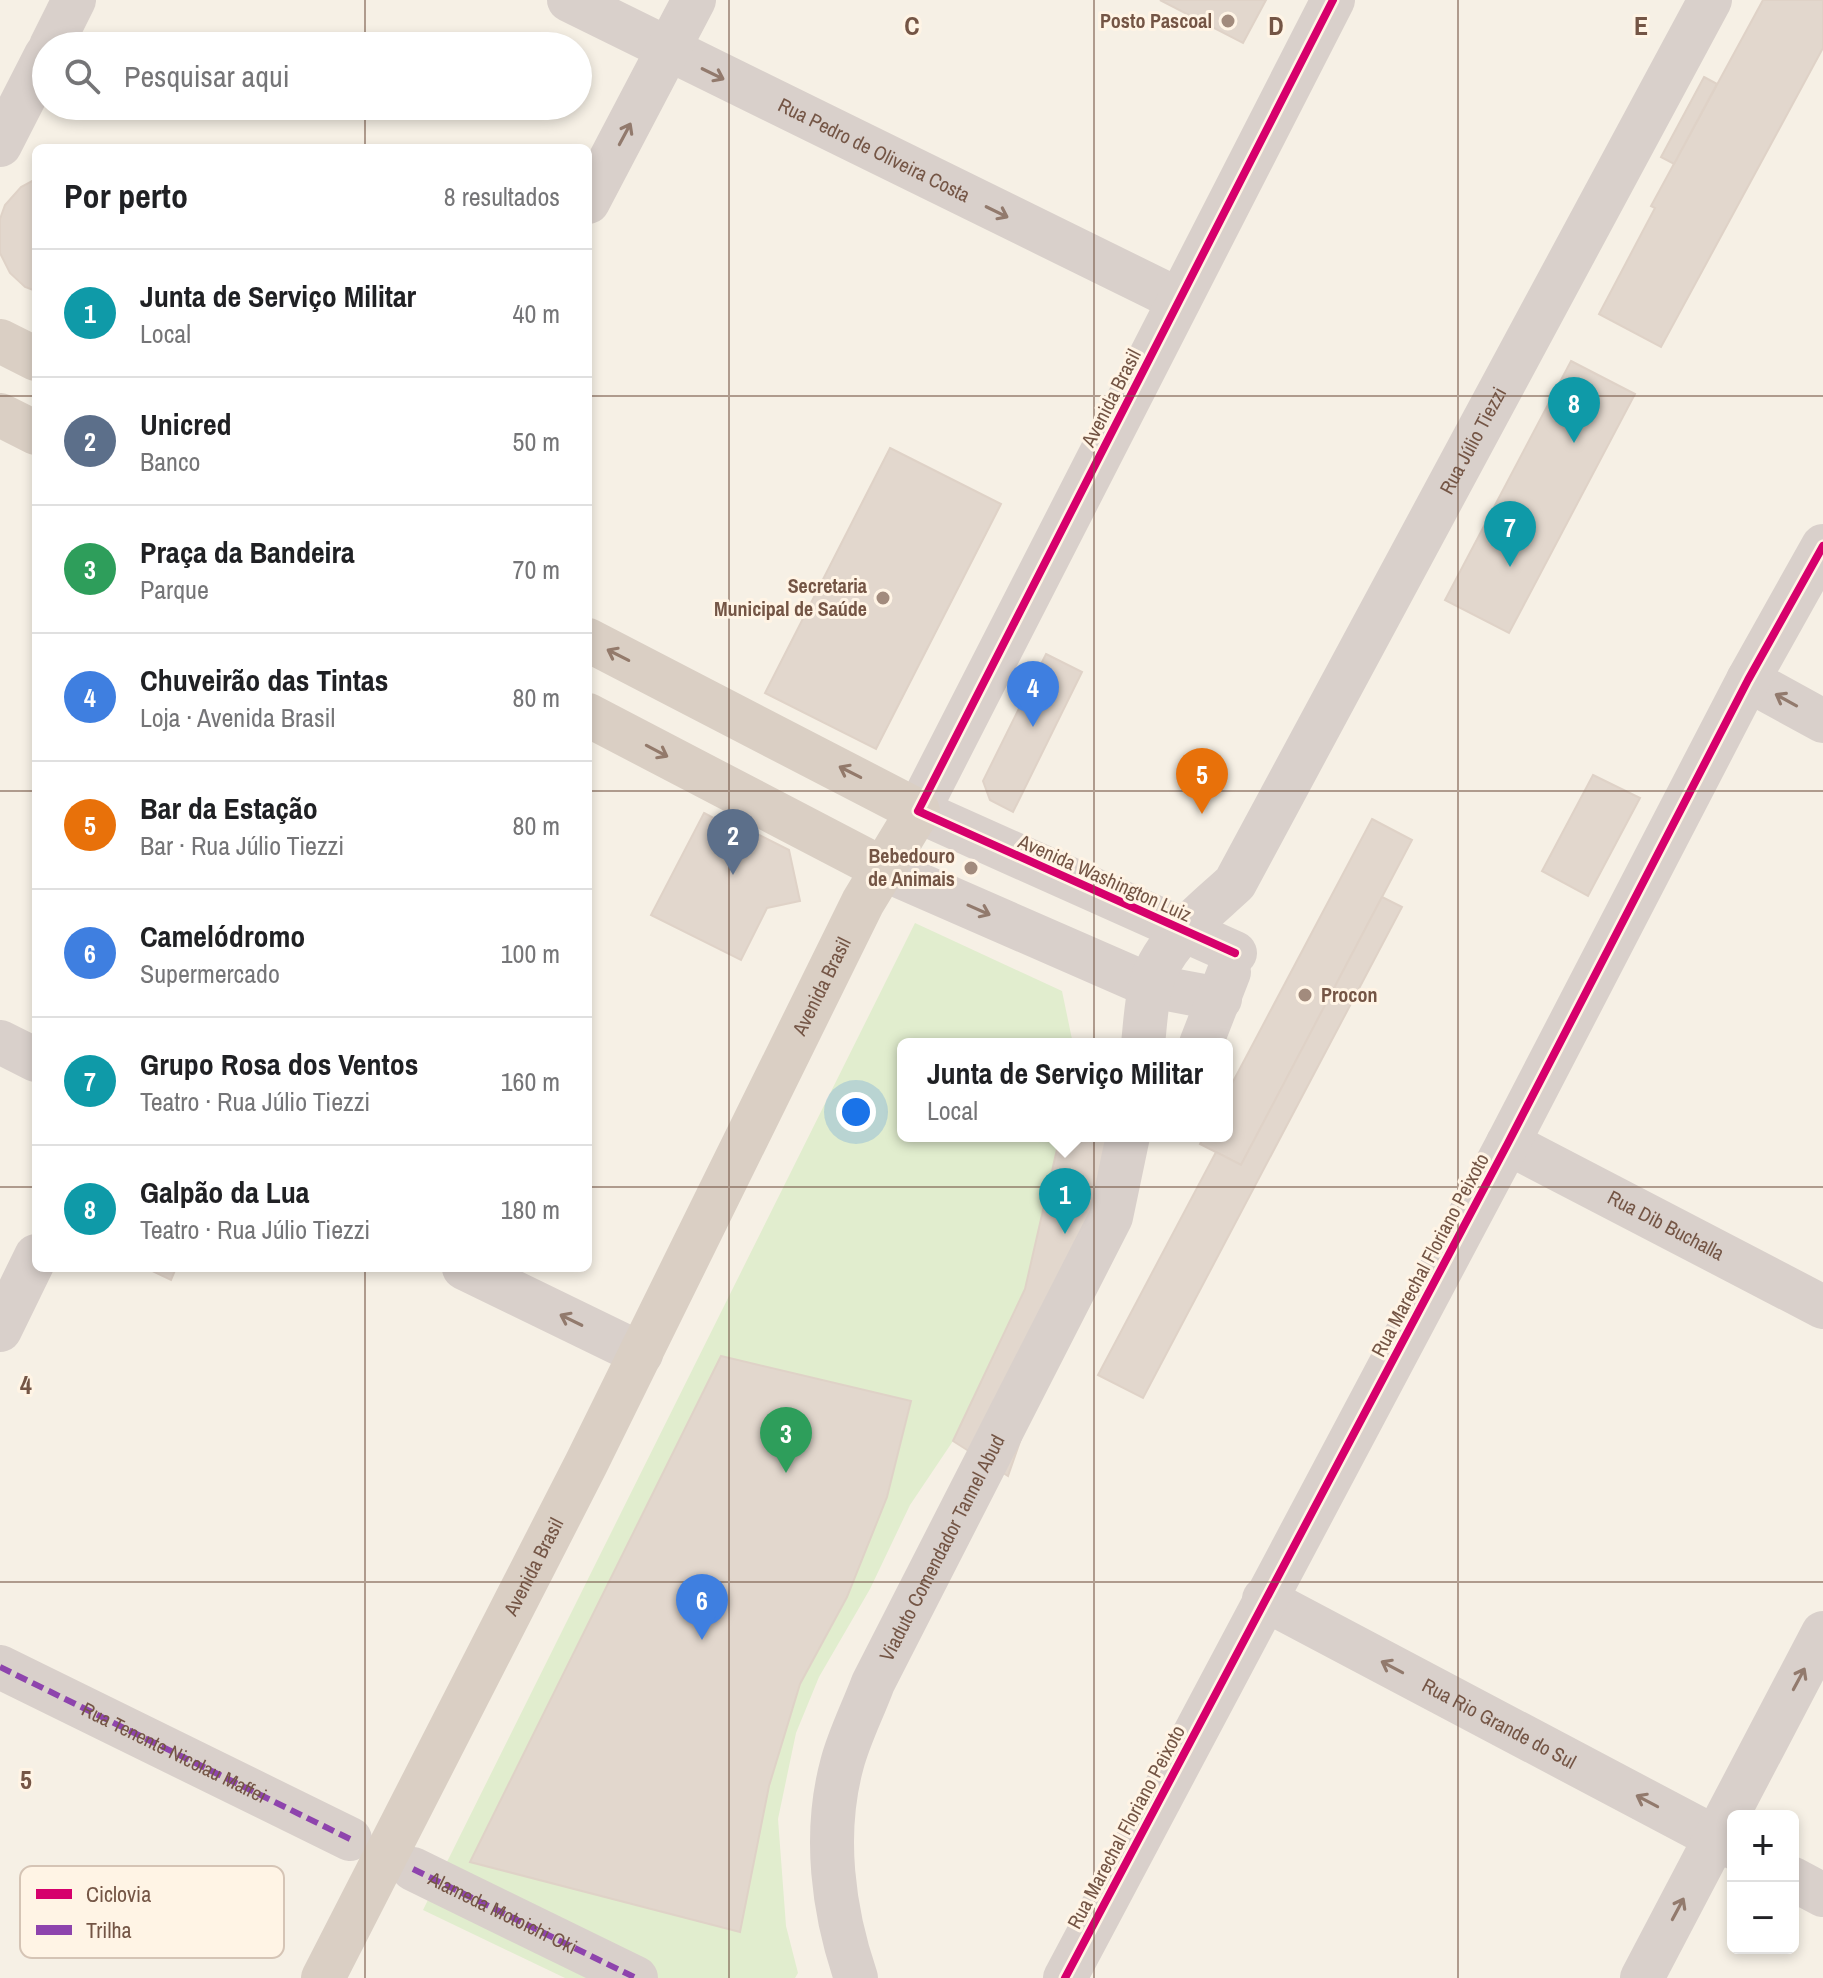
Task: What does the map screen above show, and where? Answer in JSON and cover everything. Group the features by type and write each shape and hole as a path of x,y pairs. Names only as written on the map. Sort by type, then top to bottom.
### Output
{"main road":[{"path":"0,341 32,357"},
{"path":"0,415 32,431"},
{"name":"Avenida Washington Luiz","path":"592,642 918,811"},
{"path":"592,717 881,868"},
{"name":"Avenida Brasil","path":"323,1978 641,1354 881,868 918,811"}],"street":[{"path":"58,32 74,0"},
{"name":"Rua Pedro de Oliveira Costa","path":"569,0 669,52 1179,300"},
{"path":"592,195 694,0"},
{"name":"Avenida Brasil","path":"918,811 1333,0"},
{"name":"Rua Júlio Tiezzi","path":"1151,986 1183,931 1235,883 1710,0"},
{"path":"0,145 32,82"},
{"name":"Rua Marechal Floriano Peixoto","path":"1065,1978 1508,1143 1748,680 1823,546"},
{"path":"1748,680 1823,721"},
{"name":"Avenida Washington Luiz","path":"918,811 1235,953"},
{"path":"881,868 1151,986 1220,999"},
{"name":"Rua Júlio Tiezzi","path":"1204,1038 1235,953 1235,883"},
{"path":"1144,1038 1151,986"},
{"path":"0,1042 32,1058"},
{"name":"Viaduto Comendador Tannel Abud","path":"856,1978 835,1903 833,1820 842,1764 873,1683 1106,1227 1127,1142"},
{"path":"1106,1227 1150,1142"},
{"name":"Rua Dib Buchalla","path":"1508,1143 1823,1307"},
{"path":"0,1330 32,1264"},
{"path":"472,1272 641,1354"},
{"name":"Rua Rio Grande do Sul","path":"1264,1599 1724,1842"},
{"path":"1642,1978 1724,1842 1823,1633"},
{"name":"Rua Tenente Nicolau Maffei","path":"0,1667 350,1839"},
{"name":"Alameda Motoichi Oki","path":"413,1869 636,1978"},
{"path":"1799,1882 1823,1895"}],"green space":[{"path":"915,923 1062,991 1072,1038 897,1038 897,1142 1059,1142 1025,1289 953,1441 910,1505 870,1589 819,1677 796,1733 778,1819 786,1926 798,1973 795,1978 565,1978 423,1910"}],"building":[{"name":"Posto Pascoal","path":"1160,0 1266,0 1243,43"},
{"path":"1763,0 1823,0 1823,48 1661,347 1599,314 1655,208 1651,206"},
{"path":"1704,77 1717,84 1674,164 1661,157"},
{"path":"32,181 32,290 10,273 0,253 0,219 5,205 21,187"},
{"path":"1571,361 1635,394 1509,633 1445,600"},
{"name":"Secretaria Municipal de Saúde","path":"890,448 1001,504 876,749 765,693"},
{"path":"1046,654 1082,672 1013,812 990,800 983,781"},
{"path":"1593,775 1640,798 1588,896 1542,871"},
{"path":"704,813 723,823 726,818 789,850 800,901 767,908 741,960 651,915"},
{"name":"Procon","path":"1372,819 1412,840 1241,1165 1200,1144 1233,1142 1233,1082"},
{"path":"1382,897 1402,907 1143,1398 1098,1375 1216,1152 1241,1165"},
{"path":"1059,1142 1129,1142 1111,1179 1008,1476 953,1441 1025,1289"},
{"path":"154,1272 174,1272 171,1280"},
{"path":"721,1356 911,1401 887,1497 847,1597 800,1684 769,1786 740,1932 470,1862"}],"marked path":[{"path":"0,1667 350,1839"},
{"path":"413,1869 636,1978"}],"cycle path":[{"path":"1235,953 918,811 1333,0"},
{"path":"1065,1978 1508,1143 1748,680 1823,546"}],"place":[{"name":"Posto Pascoal","path":"1228,21"},
{"name":"Galpão da Lua","path":"1574,443"},
{"name":"Grupo Rosa dos Ventos","path":"1510,567"},
{"name":"Secretaria Municipal de Saúde","path":"883,598"},
{"name":"Chuveirão das Tintas","path":"1033,727"},
{"name":"Bar da Estação","path":"1202,814"},
{"name":"Bebedouro de Animais","path":"971,868"},
{"name":"Unicred","path":"733,875"},
{"name":"Procon","path":"1305,995"},
{"name":"Junta de Serviço Militar","path":"1065,1234"},
{"name":"Praça da Bandeira","path":"786,1473"},
{"name":"Camelódromo","path":"702,1640"}]}
